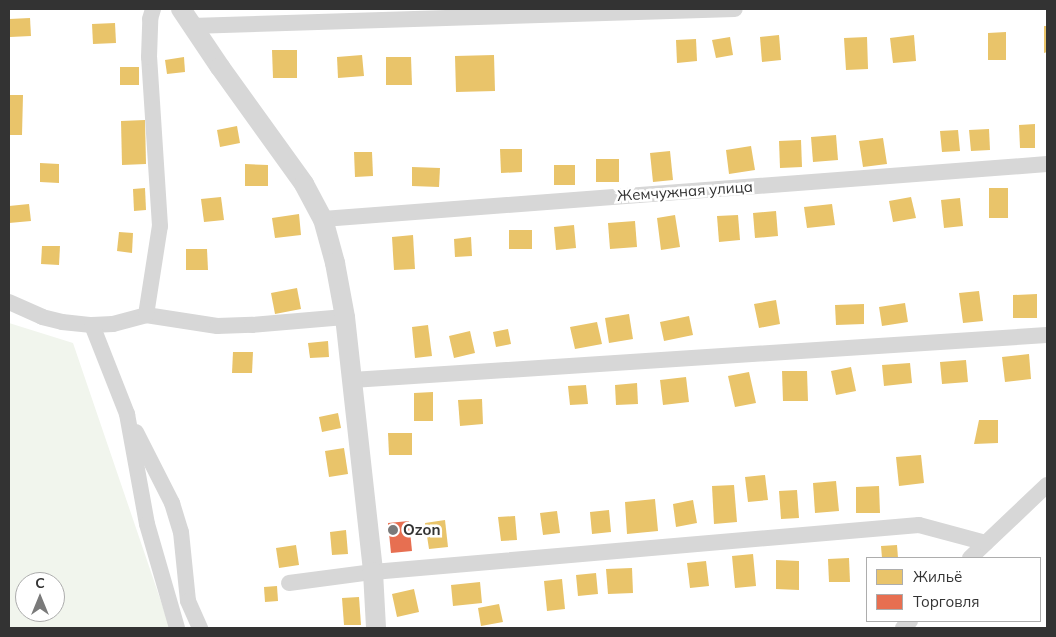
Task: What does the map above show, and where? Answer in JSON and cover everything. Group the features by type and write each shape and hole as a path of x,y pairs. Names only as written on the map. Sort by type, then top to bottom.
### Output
{"street":[{"path":"146,315 160,226 149,56 150,19 153,9"},
{"path":"181,9 191,26 304,184 323,219 334,263 344,317 374,572 376,628"},
{"path":"191,26 735,9"},
{"name":"Жемчужная улица","path":"323,219 1047,164"},
{"path":"9,302 42,317 62,322 92,325 113,324 146,315 217,326 344,317"},
{"path":"92,325 127,414 172,503 181,532 188,601"},
{"path":"352,380 1047,335"},
{"path":"127,414 137,474 156,558 177,628"},
{"path":"971,557 1024,509 1047,485"},
{"path":"288,583 374,572 919,525 986,543"},
{"path":"156,558 188,601 200,628"}],"shaded area":[{"path":"9,323 73,343 170,628 9,628"}],"building: Жильё":[{"path":"30,18 31,36 10,37 9,19"},
{"path":"115,23 116,43 93,44 92,24"},
{"path":"1044,26 1047,26 1047,52 1044,53"},
{"path":"1006,32 1006,60 988,60 988,33"},
{"path":"779,35 781,60 762,62 760,37"},
{"path":"914,35 916,61 893,63 890,38"},
{"path":"730,37 733,55 716,58 712,40"},
{"path":"867,37 868,69 846,70 844,38"},
{"path":"696,39 697,61 677,63 676,40"},
{"path":"272,50 297,50 297,78 273,78"},
{"path":"362,55 364,76 338,78 337,57"},
{"path":"494,55 495,91 456,92 455,56"},
{"path":"184,57 185,72 167,74 165,60"},
{"path":"386,57 411,57 412,85 386,85"},
{"path":"120,67 139,67 139,85 120,85"},
{"path":"9,95 23,95 22,135 9,135"},
{"path":"145,120 146,164 122,165 121,121"},
{"path":"1035,124 1035,148 1020,148 1019,125"},
{"path":"237,126 240,143 220,147 217,130"},
{"path":"989,129 990,150 971,151 969,130"},
{"path":"958,130 960,151 942,152 940,131"},
{"path":"836,135 838,160 813,162 811,137"},
{"path":"883,138 887,164 863,167 859,141"},
{"path":"801,140 802,167 780,168 779,141"},
{"path":"751,146 755,170 729,174 726,150"},
{"path":"500,149 522,149 522,172 501,173"},
{"path":"670,151 673,180 653,182 650,153"},
{"path":"354,152 372,152 373,176 355,177"},
{"path":"596,159 619,159 619,182 596,182"},
{"path":"40,163 59,164 59,183 40,182"},
{"path":"245,164 268,165 268,186 245,186"},
{"path":"554,165 575,165 575,185 554,185"},
{"path":"412,167 440,168 439,187 412,186"},
{"path":"145,188 146,210 134,211 133,189"},
{"path":"989,188 1008,188 1008,218 989,218"},
{"path":"221,197 224,220 204,222 201,199"},
{"path":"911,197 916,218 893,222 889,201"},
{"path":"960,198 963,226 944,228 941,200"},
{"path":"29,204 31,221 9,223 9,206"},
{"path":"832,204 835,225 807,228 804,207"},
{"path":"776,211 778,236 755,238 753,213"},
{"path":"299,214 301,235 275,238 272,218"},
{"path":"675,215 680,247 661,250 657,218"},
{"path":"738,215 740,240 719,242 717,216"},
{"path":"635,221 637,247 610,249 608,223"},
{"path":"574,225 576,248 556,250 554,227"},
{"path":"509,230 532,230 532,249 509,249"},
{"path":"119,232 133,233 132,253 117,251"},
{"path":"413,235 415,269 394,270 392,237"},
{"path":"471,237 472,256 455,257 454,239"},
{"path":"42,246 60,246 59,265 41,264"},
{"path":"186,249 207,249 208,270 186,270"},
{"path":"297,288 301,309 275,314 271,293"},
{"path":"979,291 983,321 963,323 959,293"},
{"path":"1037,294 1037,318 1013,318 1013,295"},
{"path":"776,300 780,324 759,328 754,304"},
{"path":"905,303 908,322 882,326 879,307"},
{"path":"864,304 864,324 836,325 835,305"},
{"path":"629,314 633,339 609,343 605,318"},
{"path":"689,316 693,335 664,341 660,322"},
{"path":"597,322 602,344 575,349 570,327"},
{"path":"428,325 432,356 415,358 412,327"},
{"path":"508,329 511,344 496,347 493,332"},
{"path":"470,331 475,353 454,358 449,336"},
{"path":"328,341 329,357 310,358 308,343"},
{"path":"233,352 253,352 252,373 232,373"},
{"path":"1029,354 1031,379 1005,382 1002,357"},
{"path":"966,360 968,382 942,384 940,362"},
{"path":"910,363 912,383 884,386 882,365"},
{"path":"851,367 856,391 836,395 831,371"},
{"path":"782,371 807,371 808,401 783,401"},
{"path":"749,372 756,403 735,407 728,376"},
{"path":"686,377 689,402 663,405 660,380"},
{"path":"637,383 638,404 616,405 615,385"},
{"path":"586,385 588,404 570,405 568,386"},
{"path":"433,392 433,421 414,421 414,393"},
{"path":"482,399 483,424 460,426 458,400"},
{"path":"338,413 341,428 322,432 319,417"},
{"path":"979,420 998,420 998,443 974,444"},
{"path":"388,433 412,433 412,455 389,455"},
{"path":"344,448 348,474 329,477 325,451"},
{"path":"921,455 924,483 899,486 896,457"},
{"path":"765,475 768,500 748,502 745,477"},
{"path":"836,481 839,511 815,513 813,483"},
{"path":"734,485 737,522 714,524 712,486"},
{"path":"879,486 880,513 856,513 856,487"},
{"path":"797,490 799,518 781,519 779,491"},
{"path":"655,499 658,531 627,534 625,502"},
{"path":"693,500 697,523 676,527 673,504"},
{"path":"609,510 611,532 592,534 590,512"},
{"path":"557,511 560,533 543,535 540,513"},
{"path":"515,516 517,540 501,541 498,517"},
{"path":"445,520 448,547 429,549 425,523"},
{"path":"346,530 348,554 332,555 330,532"},
{"path":"296,545 299,565 279,568 276,548"},
{"path":"897,545 898,557 882,557 881,546"},
{"path":"753,554 756,586 735,588 732,556"},
{"path":"849,558 850,582 829,582 828,559"},
{"path":"776,560 799,561 799,590 776,589"},
{"path":"706,561 709,586 690,588 687,563"},
{"path":"632,568 633,593 608,594 606,569"},
{"path":"596,573 598,594 578,596 576,575"},
{"path":"562,579 565,609 547,611 544,581"},
{"path":"480,582 482,603 453,606 451,585"},
{"path":"277,586 278,601 265,602 264,587"},
{"path":"414,589 419,612 397,617 392,594"},
{"path":"359,597 361,625 344,625 342,598"},
{"path":"499,604 503,622 481,626 478,608"}],"building: Торговля":[{"path":"409,521 412,551 391,553 388,523"}],"place":[{"name":"Ozon","path":"393,530"}]}
